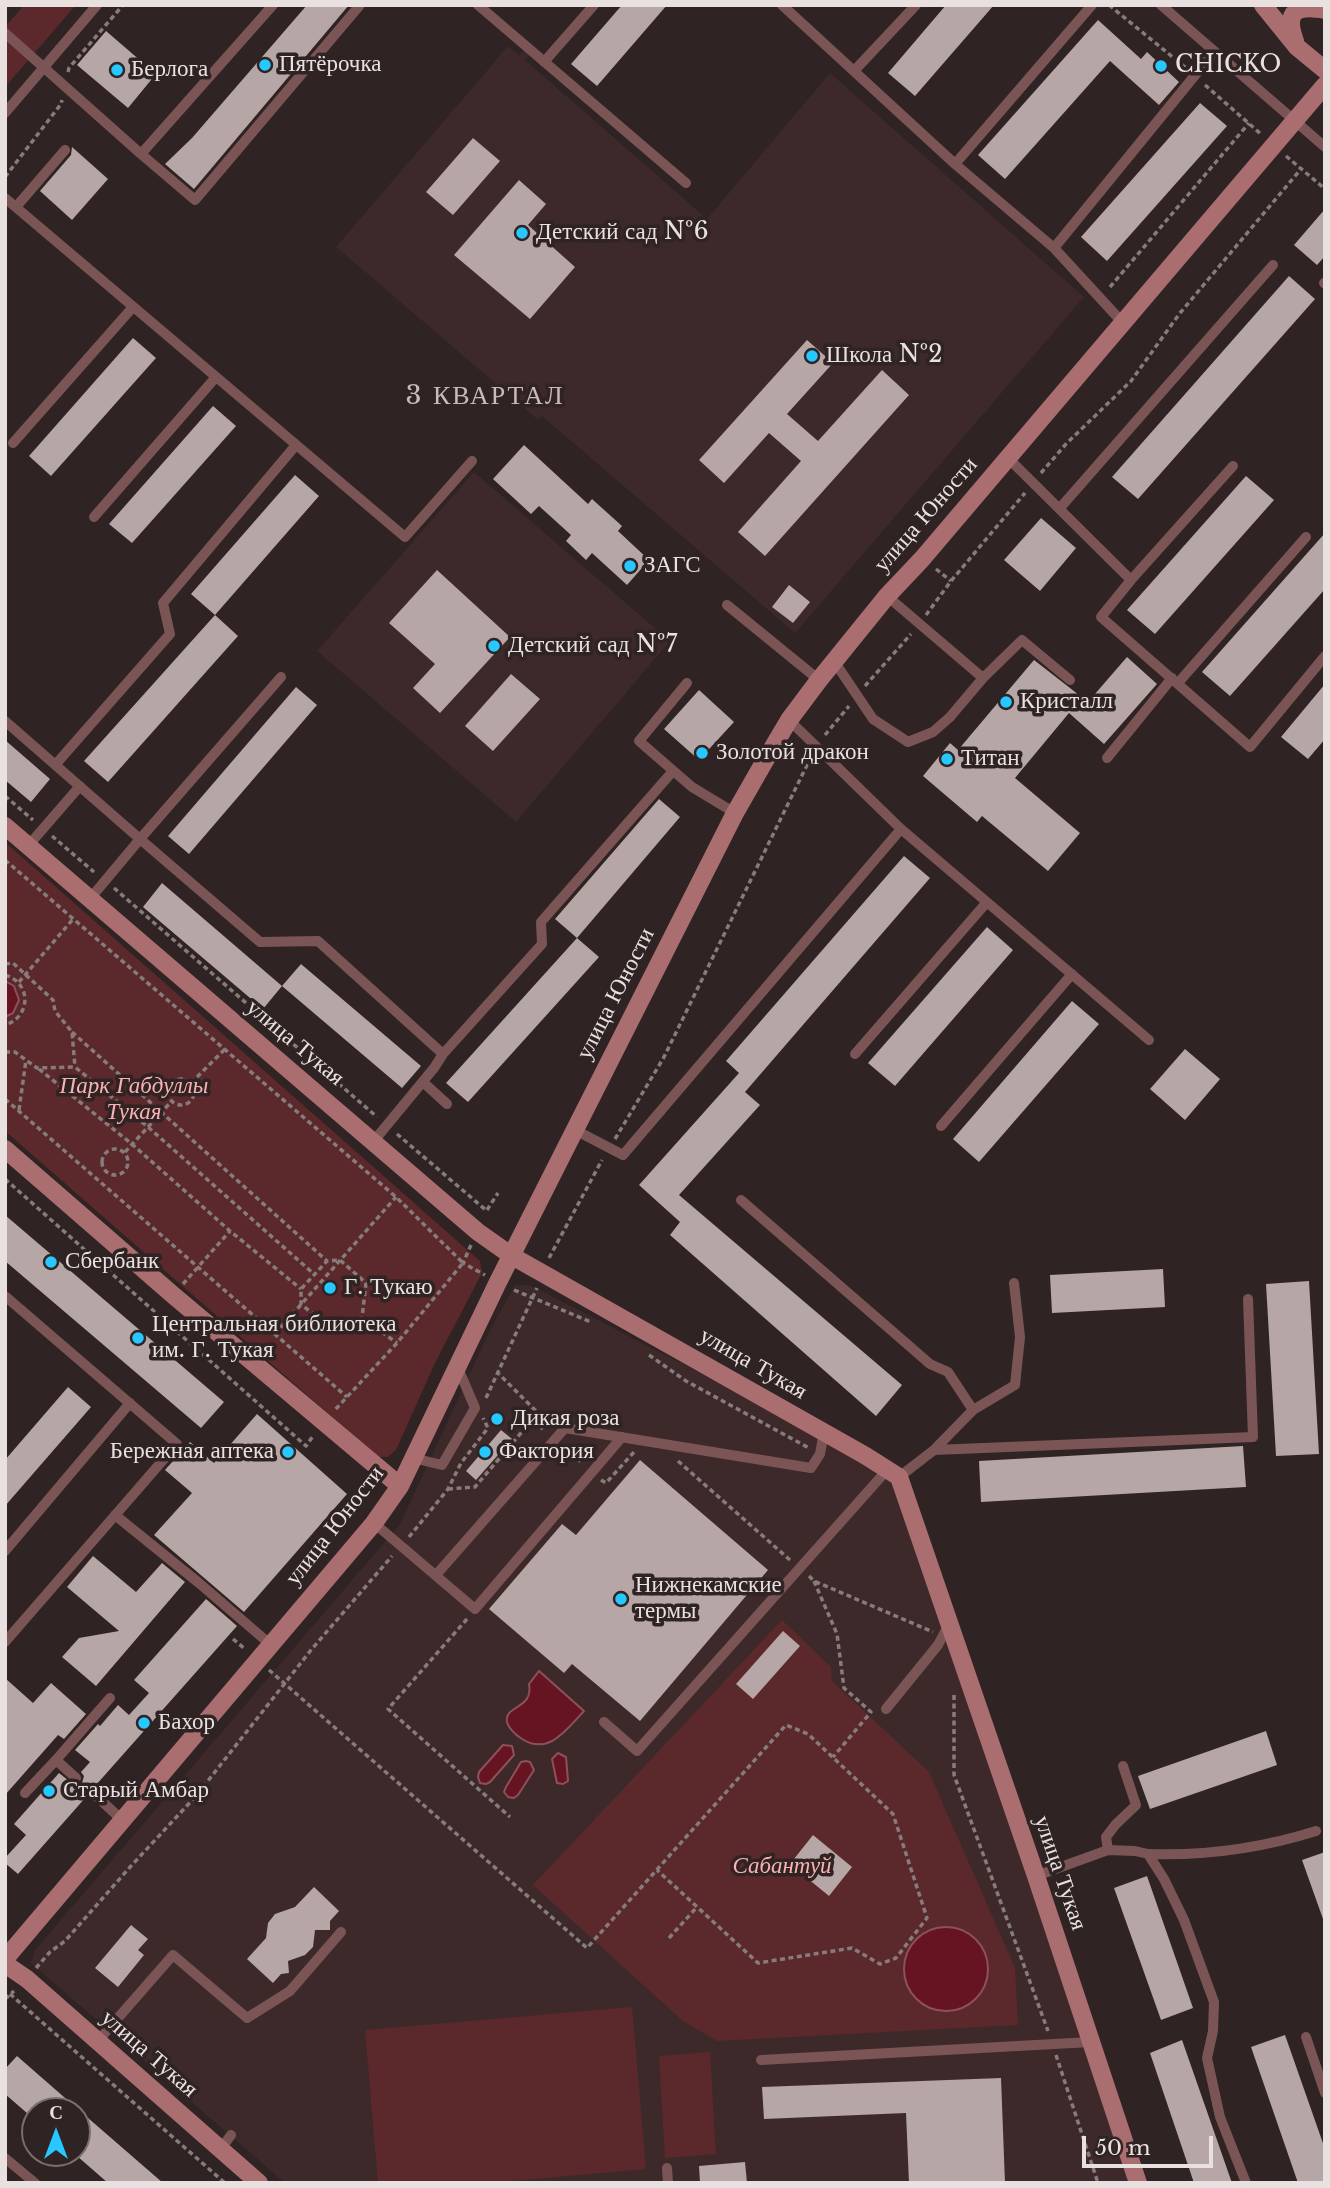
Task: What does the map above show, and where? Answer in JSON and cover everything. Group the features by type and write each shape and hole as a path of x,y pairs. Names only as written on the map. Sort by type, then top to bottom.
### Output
{"street":[{"path":"1263,5 1297,47 1325,70"},
{"path":"1297,47 1289,26 1292,16 1299,8 1324,7"},
{"name":"улица Юности","path":"5,1961 374,1523 400,1486 512,1256 735,813 789,720 887,596 922,559 1325,85"},
{"name":"улица Тукая","path":"5,826 478,1232 512,1256 893,1473 1036,1876 1138,2183"},
{"path":"5,1149 173,1296 400,1486"},
{"name":"улица Тукая","path":"5,1961 97,2042 226,2142 259,2183"}],"lane":[{"path":"5,113 97,5"},
{"path":"141,154 273,5"},
{"path":"5,33 195,200 360,5"},
{"path":"478,5 686,183"},
{"path":"544,62 594,5"},
{"path":"782,5 955,164 1054,248 1123,323"},
{"path":"854,71 916,5"},
{"path":"955,164 1092,5"},
{"path":"1161,5 1325,147"},
{"path":"1054,248 1214,52"},
{"path":"65,150 9,203 405,537 472,461"},
{"path":"1060,508 1273,265"},
{"path":"13,443 133,307"},
{"path":"94,517 216,377"},
{"path":"55,764 170,634 163,603 296,445"},
{"path":"1008,458 1131,580"},
{"path":"1233,466 1101,617 1250,747 1325,656"},
{"path":"1107,758 1306,537"},
{"path":"887,596 983,678"},
{"path":"727,605 818,680"},
{"path":"834,661 873,719 908,743 933,732 950,717 983,678 1022,640 1070,680"},
{"path":"89,900 281,677"},
{"path":"687,683 639,741 692,787 735,813"},
{"path":"789,720 901,830 1149,1040"},
{"path":"5,721 260,942 318,941 443,1054"},
{"path":"373,1142 443,1054 542,944 541,922 673,771"},
{"path":"28,846 80,786"},
{"path":"575,1130 623,1155 901,830"},
{"path":"855,1054 987,902"},
{"path":"941,1126 1072,974"},
{"path":"422,1082 447,1104"},
{"path":"741,1200 930,1364 948,1372 973,1410"},
{"path":"604,1722 637,1751 800,1568 893,1473 934,1450 973,1410 1015,1385 1020,1337 1014,1283"},
{"path":"5,1296 177,1444 5,1642"},
{"path":"934,1450 1252,1437 1248,1299"},
{"path":"414,1458 442,1465 475,1408 458,1368"},
{"path":"5,1550 130,1403"},
{"path":"436,1575 565,1427 811,1468 820,1454 824,1432"},
{"path":"374,1523 475,1609 622,1437"},
{"path":"116,1515 271,1645"},
{"path":"886,1709 938,1644 949,1625"},
{"path":"25,1793 110,1698"},
{"path":"56,1760 76,1778"},
{"path":"1108,1850 1106,1837 1136,1805 1123,1766"},
{"path":"91,1791 122,1820"},
{"path":"1036,1876 1108,1850 1181,1855 1242,1848 1316,1831"},
{"path":"1148,1854 1184,1920 1214,2002 1213,2031 1207,2058 1220,2117 1246,2183"},
{"path":"97,2042 173,1955 247,2018 290,1991 341,1932"},
{"path":"1306,2037 1325,2094"},
{"path":"761,2060 1091,2042"},
{"path":"5,2158 35,2183"},
{"path":"667,2168 668,2183"}],"path":[{"path":"1110,5 1249,123 1110,287"},
{"path":"484,1404 548,1259 609,1148 664,1058 816,746 920,624 951,581 1066,444 1131,381 1180,313 1301,169 1325,189"},
{"path":"5,796 487,1210"},
{"path":"5,860 396,1196 463,1263 306,1446 5,1179"},
{"path":"19,982 74,918"},
{"path":"5,964 13,963 26,974 53,1000 55,1011 72,1032 327,1261"},
{"path":"5,975 19,982 26,1001 24,1011 18,1019 5,1025"},
{"path":"72,1032 75,1066"},
{"path":"191,1083 225,1049"},
{"path":"5,1052 15,1052 37,1068 133,1145 230,1231 301,1289"},
{"path":"19,1111 26,1060"},
{"path":"37,1068 75,1066 315,1275"},
{"path":"181,1079 191,1083 195,1093 190,1102 181,1106 171,1102 167,1092 171,1083 181,1079"},
{"path":"5,1099 347,1397"},
{"path":"125,1152 171,1102"},
{"path":"116,1148 125,1152 129,1162 125,1171 115,1175 106,1171 102,1161 106,1152 116,1148"},
{"path":"97,1180 106,1171"},
{"path":"275,1334 396,1196"},
{"path":"157,1315 230,1231"},
{"path":"362,1318 366,1283 340,1260 327,1261 301,1289 301,1304 326,1325 362,1318 397,1343"},
{"path":"448,1489 475,1487 538,1413 499,1374"},
{"path":"5,1999 50,1952 65,1941 196,1796 311,1650 448,1489 458,1474 461,1463 488,1428 480,1412"},
{"path":"533,1420 606,1483 638,1447"},
{"path":"678,1461 814,1581 934,1632 938,1644"},
{"path":"814,1581 837,1634 844,1688 871,1712 833,1757"},
{"path":"475,1609 388,1709 510,1817"},
{"path":"233,1639 587,1948 786,1725 808,1734 893,1814 928,1918 896,1958 880,1964 852,1948 758,1963 657,1870"},
{"path":"954,1693 954,1774 1053,2044 1098,2183"},
{"path":"669,1938 696,1907"},
{"path":"10,1994 225,2183"}],"shaded area":[{"name":"Школа №2","path":"508,46 519,55 526,49 531,53 525,60 707,219 830,73 1084,297 795,633 542,416 538,420 336,247"},
{"name":"Детский сад №7","path":"474,472 670,641 516,822 317,651"},
{"path":"5,981 14,986 19,1000 13,1013 5,1017"},
{"path":"515,1285 536,1288 849,1450 893,1480 1130,2183 285,2183 31,1963 35,1950 400,1524 491,1328"},
{"path":"539,1671 584,1711 557,1738 541,1744 522,1739 513,1732 507,1722 510,1712 527,1698 529,1684"},
{"path":"503,1745 512,1746 514,1755 490,1782 480,1783 479,1772"},
{"path":"558,1753 566,1757 568,1781 563,1784 557,1783 552,1759"},
{"path":"521,1762 530,1762 534,1770 518,1795 514,1798 508,1797 504,1792 506,1787"},
{"path":"946,1927 969,1934 981,1946 988,1969 981,1992 969,2004 946,2011 923,2004 911,1992 904,1969 911,1946 923,1934"}],"green space":[{"path":"24,5 76,5 5,87 5,27"},
{"name":"Парк Габдуллы Тукая","path":"5,842 480,1261 482,1273 436,1361 396,1450 388,1457 378,1457 5,1131"},
{"name":"Сабантуй","path":"782,1620 831,1667 832,1681 929,1772 1015,1968 1018,2025 717,2041 684,2022 533,1885"},
{"path":"632,2007 646,2169 489,2183 378,2183 365,2030"},
{"path":"710,2052 716,2154 665,2158 659,2056"}],"building":[{"path":"307,5 349,5 194,189 165,164 192,138"},
{"path":"622,5 667,5 597,86 571,64"},
{"path":"946,5 994,5 915,96 888,73"},
{"path":"1098,20 1141,59 1147,52 1179,82 1159,105 1110,61 1005,179 978,155"},
{"name":"Берлога","path":"106,31 156,74 128,108 77,65"},
{"path":"1200,103 1227,126 1107,261 1081,237"},
{"path":"473,138 500,161 453,215 426,192"},
{"path":"72,147 108,179 72,220 40,191 71,155"},
{"path":"519,180 546,204 528,225 575,267 530,319 454,255"},
{"path":"1325,209 1325,256 1317,265 1294,245"},
{"path":"1289,276 1315,299 1138,499 1112,477"},
{"path":"133,338 156,358 51,476 29,456"},
{"path":"807,340 833,363 787,414 818,441 882,370 909,395 765,556 738,532 801,461 769,433 724,483 699,460"},
{"path":"213,406 236,426 132,543 109,524"},
{"path":"524,445 588,504 592,499 622,526 618,531 649,560 627,585 592,553 586,560 566,541 571,535 539,506 531,514 493,479"},
{"path":"295,475 319,496 215,615 191,594"},
{"path":"1246,476 1274,500 1155,634 1127,610"},
{"path":"1041,518 1076,548 1040,591 1004,560"},
{"path":"1325,533 1325,589 1230,696 1202,672"},
{"path":"437,570 510,637 440,713 413,688 435,664 389,623"},
{"path":"789,585 810,602 793,623 772,607"},
{"path":"215,615 238,636 108,782 84,761"},
{"path":"1127,657 1157,684 1104,744 1069,713 1015,778 1080,833 1048,871 982,816 977,822 923,776 950,743 958,750 1034,660 1088,702"},
{"path":"511,674 540,699 493,751 465,726"},
{"path":"1325,684 1325,739 1308,759 1281,737"},
{"path":"296,687 317,705 189,854 168,836"},
{"path":"699,690 734,722 699,760 664,729"},
{"path":"5,740 50,779 31,802 5,780"},
{"path":"659,799 680,817 577,938 555,919"},
{"path":"904,856 930,878 745,1092 760,1105 679,1195 902,1385 876,1416 670,1235 680,1222 639,1185 739,1073 726,1061"},
{"path":"162,883 282,986 263,1009 143,907"},
{"path":"987,927 1013,950 895,1086 868,1063"},
{"path":"577,938 599,957 468,1102 446,1083"},
{"path":"301,964 421,1066 402,1088 282,986"},
{"path":"1072,1001 1099,1024 979,1162 953,1139"},
{"path":"1185,1049 1220,1079 1185,1120 1150,1089"},
{"path":"5,1215 224,1402 201,1428 5,1261"},
{"path":"1163,1269 1165,1307 1052,1313 1050,1275"},
{"path":"1309,1281 1319,1454 1276,1456 1266,1284"},
{"path":"68,1387 91,1407 5,1506 5,1460"},
{"path":"257,1414 347,1494 244,1612 154,1535 192,1493 165,1470 190,1442 214,1463"},
{"path":"501,1430 512,1439 476,1480 466,1471"},
{"path":"1243,1446 1246,1487 981,1502 979,1461"},
{"name":"Нижнекамские термы","path":"640,1460 768,1570 640,1721 572,1664 564,1673 489,1609 562,1524 576,1535"},
{"path":"93,1556 136,1592 162,1563 185,1582 96,1686 62,1657 79,1638 119,1631 67,1587"},
{"path":"206,1599 237,1626 96,1785 89,1783 85,1786 83,1793 86,1797 18,1874 5,1863 5,1858 26,1835 14,1824 59,1773 74,1785 82,1783 84,1776 81,1772 90,1762 75,1750 118,1705 129,1715 149,1693 134,1680"},
{"path":"783,1631 800,1646 753,1699 736,1684"},
{"path":"5,1678 33,1703 51,1683 86,1714 64,1739 58,1735 5,1795"},
{"path":"1266,1731 1277,1765 1150,1809 1138,1776"},
{"path":"813,1835 852,1867 829,1896 790,1864"},
{"path":"1325,1852 1325,1919 1323,1919 1302,1860"},
{"path":"1147,1876 1193,2008 1161,2020 1114,1888"},
{"path":"314,1887 339,1911 330,1921 330,1930 315,1930 313,1947 305,1955 288,1961 289,1973 281,1974 273,1983 247,1959 266,1938 268,1923 275,1914 295,1907"},
{"path":"131,1925 148,1939 138,1950 144,1955 118,1987 95,1968"},
{"path":"1285,2035 1325,2149 1325,2183 1298,2183 1251,2047"},
{"path":"1182,2040 1232,2183 1194,2183 1150,2053"},
{"path":"17,2056 64,2097 21,2097 21,2108 5,2094 5,2069"},
{"path":"1001,2078 1005,2183 909,2183 906,2113 764,2119 762,2087"},
{"path":"91,2120 163,2183 108,2183 90,2167"},
{"path":"745,2162 747,2183 700,2183 699,2166"}],"place":[{"name":"Пятёрочка","path":"265,65"},
{"name":"CHICKO","path":"1161,66"},
{"name":"Берлога","path":"117,70"},
{"name":"Детский сад №6","path":"522,233"},
{"name":"Школа №2","path":"812,356"},
{"name":"ЗАГС","path":"630,566"},
{"name":"Детский сад №7","path":"494,646"},
{"name":"Кристалл","path":"1006,702"},
{"name":"Золотой дракон","path":"702,753"},
{"name":"Титан","path":"947,759"},
{"name":"Сбербанк","path":"51,1262"},
{"name":"Г. Тукаю","path":"330,1288"},
{"name":"Центральная библиотека им. Г. Тукая","path":"138,1338"},
{"name":"Дикая роза","path":"497,1419"},
{"name":"Бережная аптека","path":"288,1452"},
{"name":"Фактория","path":"485,1452"},
{"name":"Нижнекамские термы","path":"621,1599"},
{"name":"Бахор","path":"144,1723"},
{"name":"Старый Амбар","path":"49,1791"}],"district":[{"name":"3 КВАРТАЛ","path":"485,397"}]}
